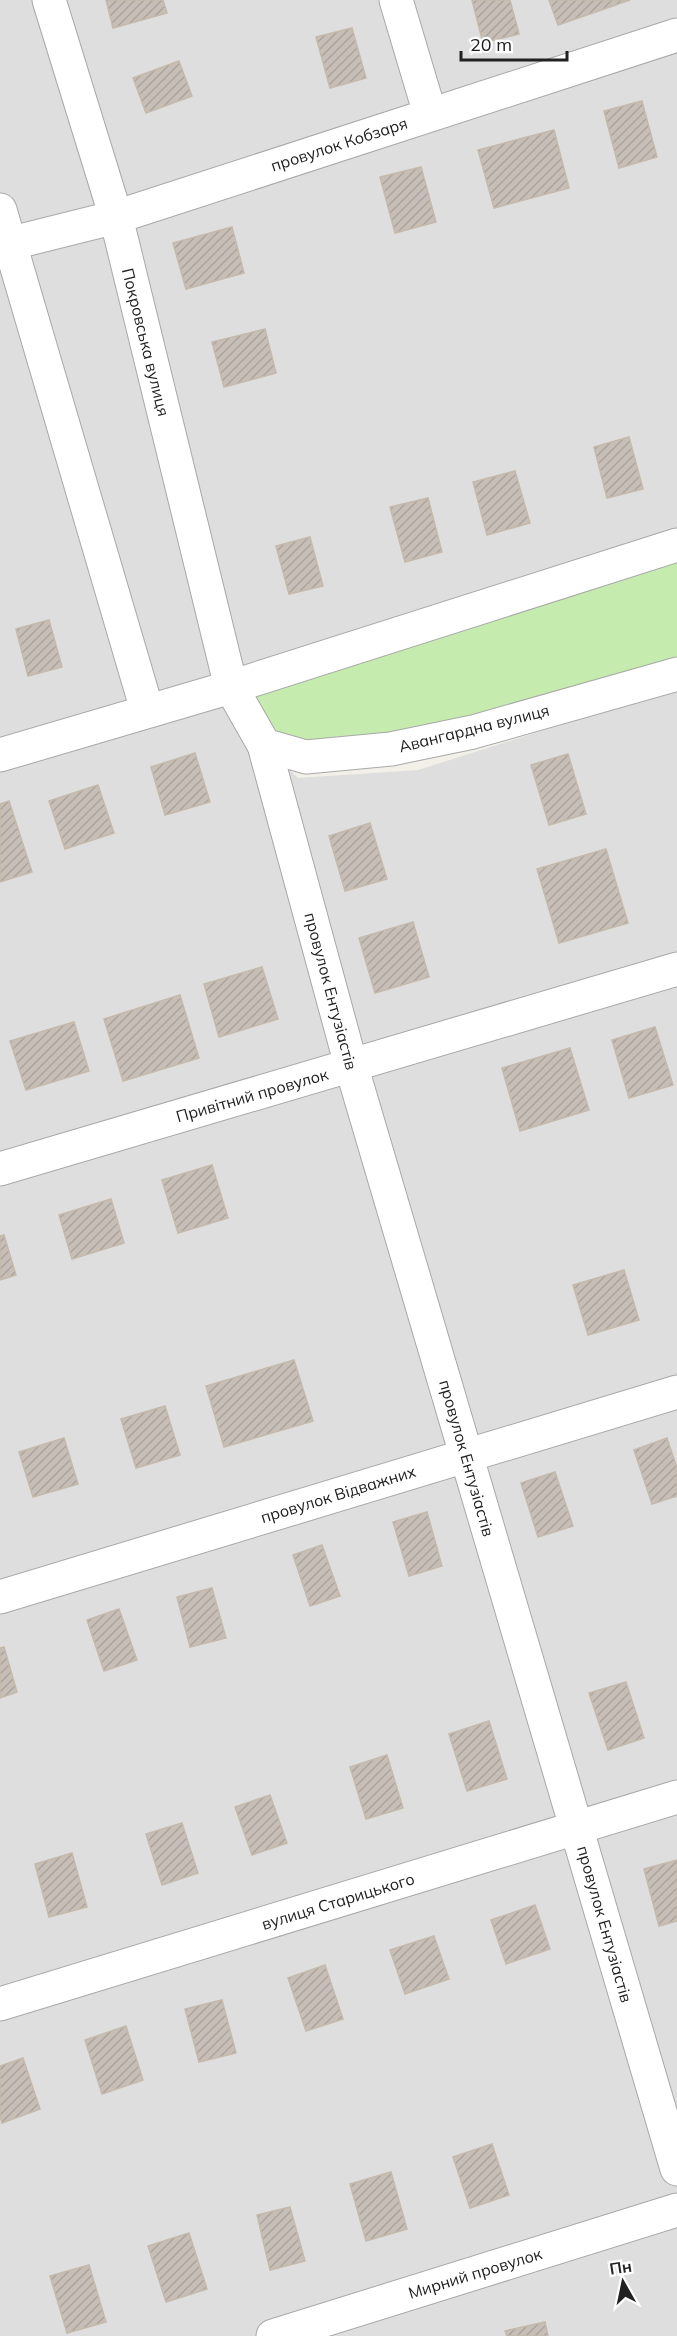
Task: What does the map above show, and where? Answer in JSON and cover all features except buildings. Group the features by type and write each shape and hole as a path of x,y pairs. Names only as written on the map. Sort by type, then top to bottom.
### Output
{"street":[{"name":"Покровська вулиця","path":"49,0 116,217 231,687"},
{"path":"396,0 430,114"},
{"name":"провулок Кобзаря","path":"5,244 116,217 677,35"},
{"path":"0,210 5,244 147,711"},
{"path":"0,754 231,687 677,545"},
{"name":"Авангардна вулиця","path":"264,745 306,757 391,748 473,732 677,674"},
{"path":"231,687 264,745"},
{"name":"провулок Ентузіастів","path":"264,745 351,1065 677,2169"},
{"name":"Привітний провулок","path":"0,1169 677,969"},
{"name":"провулок Відважних","path":"0,1597 677,1392"},
{"name":"вулиця Старицького","path":"0,2004 677,1797"},
{"name":"Мирний провулок","path":"273,2336 677,2210"}],"shaded area":[{"path":"0,0 677,0 677,548 264,745 298,778 418,770 677,688 677,2336 0,2336"}],"green space":[{"path":"677,545 677,674 473,732 264,745 231,687"}]}
